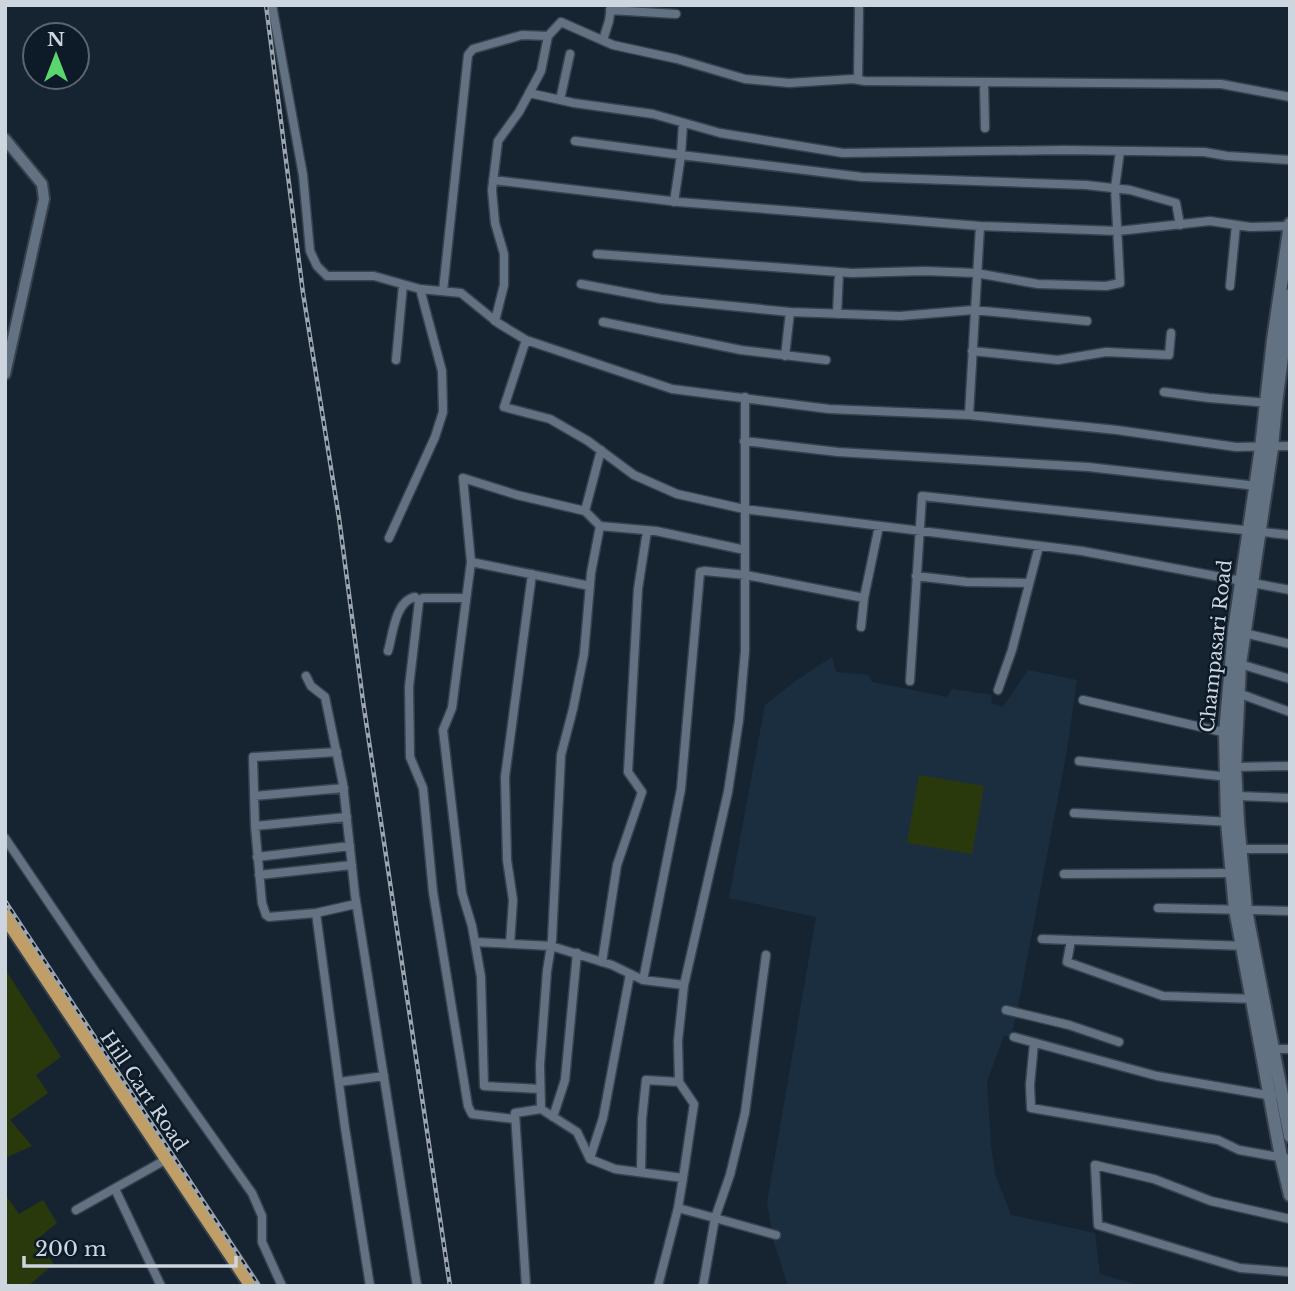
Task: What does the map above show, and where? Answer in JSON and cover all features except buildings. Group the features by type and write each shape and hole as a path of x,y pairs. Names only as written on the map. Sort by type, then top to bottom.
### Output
{"highway":[{"name":"Hill Cart Road","path":"5,916 167,1159 245,1283"}],"main road":[{"name":"Champasari Road","path":"1290,226 1267,448 1247,583 1230,664 1232,822 1240,910 1247,946 1251,998 1269,1096 1285,1158 1290,1195"},
{"name":"Champasari Road","path":"1270,403 1290,295"},
{"name":"Champasari Road","path":"1230,734 1238,693 1247,583"},
{"name":"Champasari Road","path":"1232,774 1236,796 1232,822 1240,849 1236,873"},
{"name":"Champasari Road","path":"1247,946 1265,999 1290,1136"}],"street":[{"path":"272,5 303,175 310,251 317,266 327,276 374,276 420,289 461,293 495,321 526,340 673,389 829,410 969,415 1117,430 1236,447 1290,446"},
{"path":"858,80 859,5"},
{"path":"603,40 610,20 610,8 676,14"},
{"path":"495,321 504,285 504,254 495,223 492,190 498,141 541,71 548,36 561,22 613,45 677,59 745,79 789,83 858,80 1221,84 1290,97"},
{"path":"443,291 468,55 474,49 522,34 548,36"},
{"path":"560,100 570,54"},
{"path":"984,83 985,128"},
{"path":"529,93 653,114 720,133 843,153 1205,152 1290,160"},
{"path":"674,202 683,123"},
{"path":"5,139 42,184 44,199 5,374"},
{"path":"575,141 862,177 975,180 1130,190 1176,203 1180,225"},
{"path":"597,254 839,272 976,273 1038,284 1106,286 1120,283 1115,188 1120,151"},
{"path":"493,180 674,202 979,226 1118,231 1210,221 1237,225 1290,226"},
{"path":"1230,286 1237,225"},
{"path":"969,415 979,226"},
{"path":"837,314 839,272"},
{"path":"581,284 661,299 790,312 900,316 973,310 1087,321"},
{"path":"396,360 404,285"},
{"path":"389,538 435,437 443,412 442,371 420,289"},
{"path":"785,356 790,312"},
{"path":"603,321 741,350 826,360"},
{"path":"972,351 1058,360 1106,352 1169,355 1171,332"},
{"path":"526,340 504,407 550,419 601,450 634,475 677,494 744,509 1082,551 1290,590"},
{"path":"1164,392 1270,403"},
{"path":"658,1286 678,1208 694,1104 679,1082 678,1041 684,985 728,792 739,720 745,651 745,397"},
{"path":"744,441 838,452 1088,467 1261,487"},
{"path":"585,511 601,450"},
{"path":"540,1089 484,1086 481,977 463,893 443,730 452,708 471,562 463,478 517,495 585,511 600,526 648,531 745,550"},
{"path":"910,681 922,496 1290,535"},
{"path":"541,1110 540,1089 561,755 583,654 600,526"},
{"path":"861,627 864,598 879,526"},
{"path":"602,962 617,865 642,792 628,772 638,589 648,531"},
{"path":"998,690 1012,650 1039,546"},
{"path":"471,562 590,586"},
{"path":"643,979 681,789 700,572 746,575 864,598"},
{"path":"510,944 513,900 507,860 505,777 532,574"},
{"path":"916,576 967,582 1029,583"},
{"path":"388,651 402,604 415,597 419,601"},
{"path":"419,601 423,598 466,598"},
{"path":"419,601 409,687 410,757 423,788 433,892 468,1106 472,1114 479,1116 515,1119"},
{"path":"1244,633 1290,643"},
{"path":"1240,664 1290,679"},
{"path":"306,676 311,686 325,697 344,788 356,904 417,1286"},
{"path":"1238,693 1290,712"},
{"path":"1083,700 1230,734"},
{"path":"337,752 253,757 255,827 262,903 266,915 316,913 356,904"},
{"path":"1079,761 1232,774 1290,766"},
{"path":"254,796 344,788"},
{"path":"1236,796 1290,798"},
{"path":"1073,813 1232,822"},
{"path":"255,827 347,817"},
{"path":"5,838 251,1193 262,1216 262,1242 282,1286"},
{"path":"257,856 350,846"},
{"path":"1240,849 1290,849"},
{"path":"259,875 352,865"},
{"path":"1064,874 1236,873"},
{"path":"1158,908 1290,911"},
{"path":"316,913 370,1286"},
{"path":"1042,939 1247,946"},
{"path":"1071,940 1067,962 1163,996 1265,999"},
{"path":"475,942 551,946 577,953 643,979 684,985"},
{"path":"552,1117 565,1080 577,953"},
{"path":"703,1286 715,1218 730,1175 745,1113 766,955"},
{"path":"590,1159 603,1118 630,974"},
{"path":"1006,1010 1069,1025 1119,1042"},
{"path":"1014,1037 1157,1076 1283,1098"},
{"path":"1034,1043 1031,1108 1218,1140 1239,1150 1285,1158"},
{"path":"1274,1049 1290,1049"},
{"path":"339,1082 384,1076"},
{"path":"641,1172 646,1080 679,1082"},
{"path":"526,1286 514,1114 541,1110 577,1132 590,1159 615,1170 683,1178"},
{"path":"76,1210 167,1159"},
{"path":"1290,1219 1212,1201 1154,1179 1095,1166 1098,1225 1240,1268 1290,1272"},
{"path":"115,1189 161,1286"},
{"path":"678,1208 776,1235"}],"shaded area":[{"path":"832,657 836,672 868,675 872,682 947,697 952,689 992,695 991,703 1003,707 1028,670 1077,680 1066,756 1017,1011 1011,1037 1004,1036 987,1081 991,1145 995,1174 1011,1215 1095,1233 1100,1274 1141,1286 788,1286 774,1242 767,1203 816,917 729,898 765,705"}],"green space":[{"path":"919,775 984,786 972,854 907,843"},
{"path":"5,969 61,1057 36,1075 48,1093 10,1120 32,1146 5,1158"},
{"path":"5,1194 19,1214 43,1200 57,1223 36,1240 54,1264 28,1286 5,1286"}],"railway":[{"path":"266,5 303,293 339,518 363,701 450,1286"},
{"path":"5,901 259,1286"}]}
